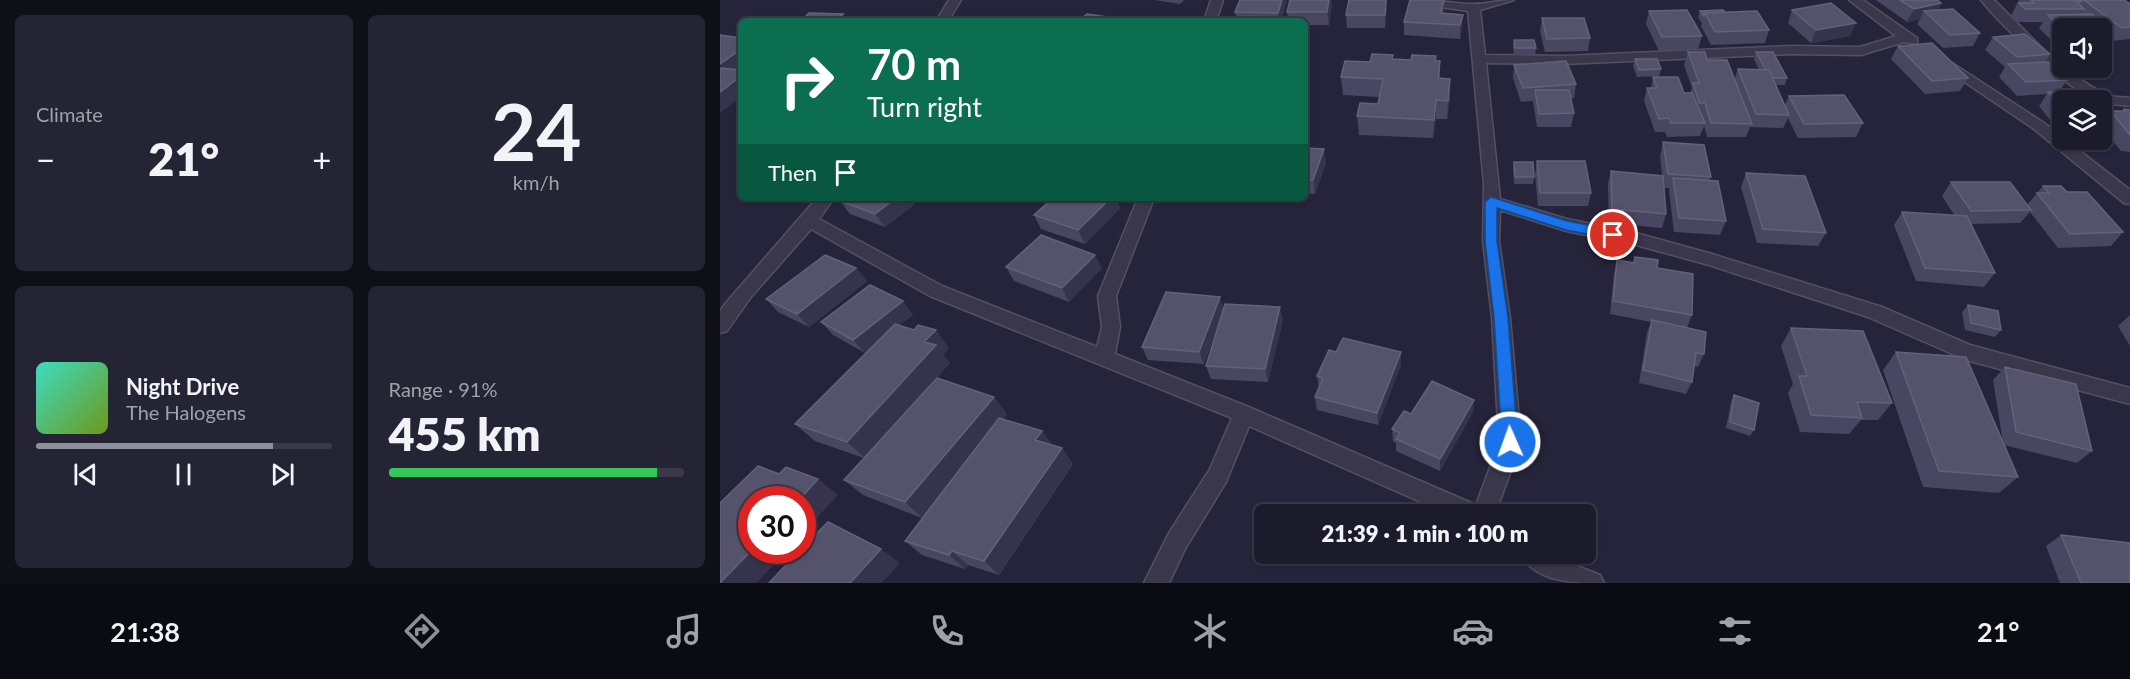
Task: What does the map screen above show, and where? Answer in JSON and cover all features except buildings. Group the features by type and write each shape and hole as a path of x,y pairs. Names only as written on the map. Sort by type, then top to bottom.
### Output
{"street":[{"path":"944,18 955,0"},
{"path":"1211,18 1217,0"},
{"path":"1420,0 1474,8 1508,0"},
{"path":"1855,0 1906,38 2031,121 2100,173 2130,199"},
{"path":"1987,0 2037,51 2078,83 2100,98 2130,102"},
{"path":"1474,8 1481,59 1491,202 1491,241 1502,327 1510,442 1488,504"},
{"path":"1481,59 1564,60 1792,50 1862,51 1906,38"},
{"path":"720,326 734,302 809,222 824,201"},
{"path":"1104,357 1111,327 1107,296 1145,201"},
{"path":"1491,202 1566,225 1636,239 1712,260 1875,312 1966,352 2130,396"},
{"path":"809,222 936,291 1104,357 1126,369 1244,414 1449,504"},
{"path":"1156,583 1177,541 1218,475 1244,414"},
{"path":"1548,564 1557,570 1592,583"}],"route":[{"path":"1510,442 1501,318 1491,241 1491,202 1566,225 1613,235"}]}
